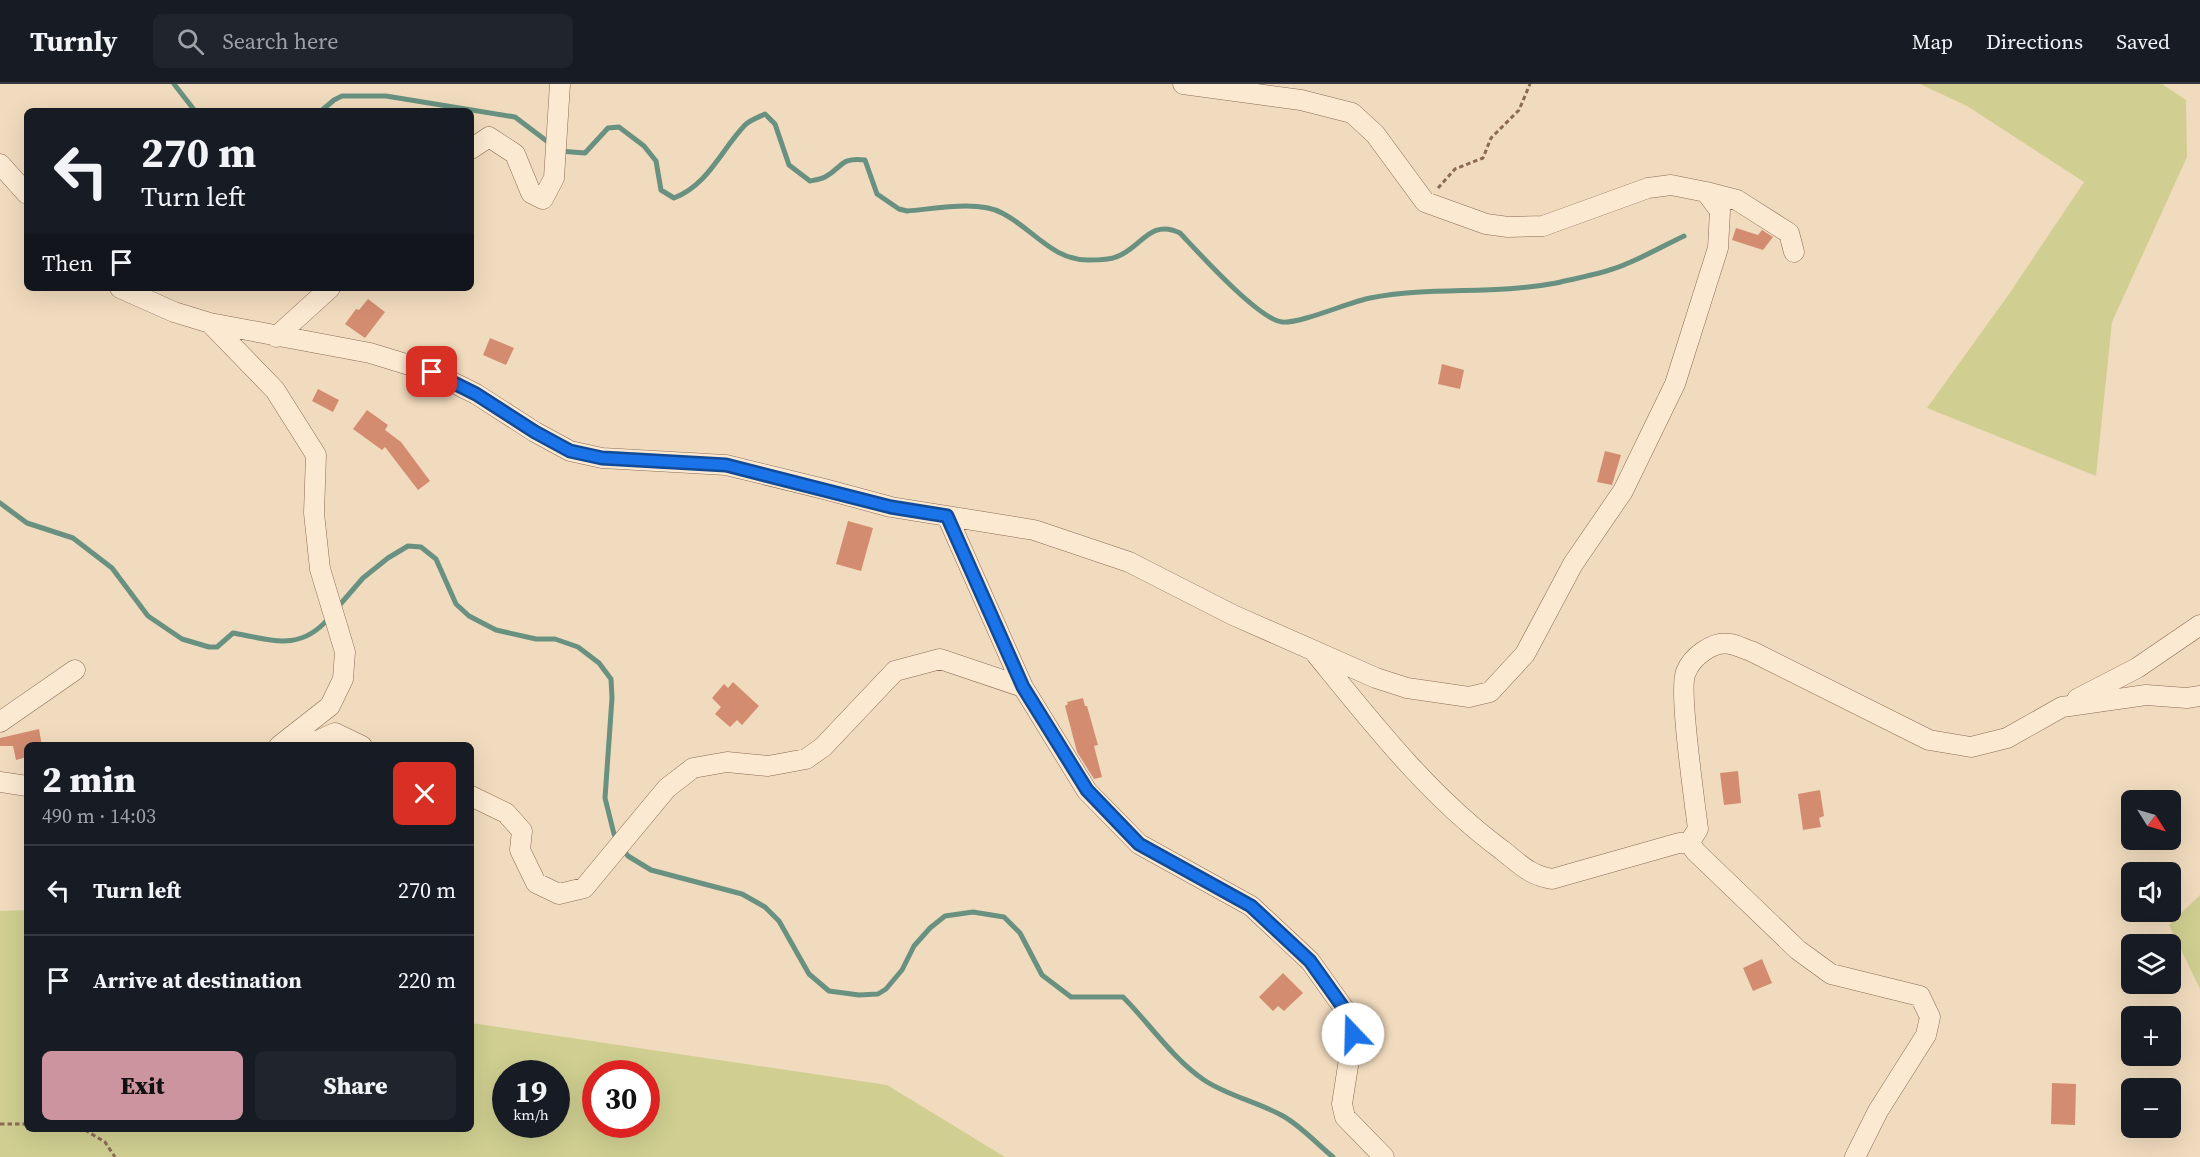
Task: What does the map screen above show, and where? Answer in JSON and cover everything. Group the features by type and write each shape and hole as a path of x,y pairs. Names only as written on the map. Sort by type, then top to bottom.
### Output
{"street":[{"path":"474,147 489,137 514,154 531,193 543,199 554,178 560,84"},
{"path":"1183,84 1301,100 1352,113 1375,134 1425,201 1486,224 1508,227 1543,226 1648,188 1671,185 1737,200 1789,233 1794,252"},
{"path":"0,164 24,191"},
{"path":"127,291 174,312 210,323 370,353 432,372 476,394 535,432 570,451 602,458 726,465 891,507 1034,530 1129,562 1233,615 1376,678 1407,688 1468,697 1490,692 1525,654 1573,564 1623,491 1675,384 1718,248 1720,211 1706,192"},
{"path":"276,337 327,291"},
{"path":"210,323 275,390 316,455 314,513 320,569 345,652 343,678 330,706 294,742"},
{"path":"947,516 1023,687 1087,790 1139,844 1251,906 1310,961 1345,1010 1353,1034 1342,1104 1345,1117 1384,1157"},
{"path":"1689,843 1698,828 1684,700 1684,674 1695,658 1711,647 1728,643 1752,651 1929,740 1971,747 2007,738 2137,668 2200,625"},
{"path":"1313,650 1375,726 1435,793 1477,832 1535,876 1552,879 1679,843 1689,843 1797,950 1831,974 1920,996 1930,1017 1926,1035 1878,1111 1855,1157"},
{"path":"474,797 506,813 522,831 520,850 536,883 559,894 585,888 667,788 693,768 727,762 768,766 806,759 823,747 895,671 940,659 1023,687"},
{"path":"0,722 75,670"},
{"path":"2062,707 2146,695 2187,698 2200,696"},
{"path":"300,742 335,733 354,742"},
{"path":"0,782 24,786"}],"path":[{"path":"1425,201 1455,169 1483,158 1491,138 1519,110 1530,84"},
{"path":"0,1124 24,1124"},
{"path":"88,1132 105,1142 115,1157"}],"shaded area":[{"path":"1920,84 2162,84 2186,100 2187,157 2112,322 2096,476 1927,408 2009,294 2084,182 1967,106"},
{"path":"2200,895 2200,989 2181,950 2181,934 2173,934 2169,925 2172,922 2181,922 2181,913"},
{"path":"24,910 24,1132 474,1132 474,1023 887,1085 1005,1157 0,1157 0,911"}],"building":[{"path":"1736,228 1758,235 1762,230 1773,237 1763,250 1732,240"},
{"path":"368,299 385,312 365,338 345,324 356,309 359,310"},
{"path":"490,338 514,348 506,365 483,355"},
{"path":"1442,364 1464,370 1460,389 1438,384"},
{"path":"318,389 339,400 333,412 312,401"},
{"path":"367,410 388,425 385,430 401,442 430,481 418,490 385,447 382,450 353,429"},
{"path":"1605,451 1621,455 1612,485 1597,482"},
{"path":"848,521 873,528 861,571 836,564"},
{"path":"733,682 759,706 742,725 737,720 730,727 715,714 721,707 712,698 724,684 728,688"},
{"path":"1083,698 1098,745 1094,746 1102,777 1094,779 1077,752 1065,706 1067,702"},
{"path":"39,729 41,742 24,742 24,758 16,760 13,746 0,746 0,738"},
{"path":"1738,771 1741,803 1724,805 1720,773"},
{"path":"1820,790 1824,816 1819,818 1821,827 1803,830 1798,794"},
{"path":"1762,959 1772,983 1753,991 1743,968"},
{"path":"1283,973 1303,993 1284,1011 1278,1006 1273,1011 1259,997"},
{"path":"2052,1083 2076,1084 2075,1125 2051,1124"}],"waterway":[{"path":"174,84 193,108"},
{"path":"325,108 342,96 386,96 460,108"},
{"path":"474,110 515,117 552,145"},
{"path":"559,151 585,153 608,128 619,127 644,146 656,161 661,190 674,198 696,185 705,176 745,125 765,114 775,124 789,165 810,181 825,177 846,161 865,160 877,194 899,209 907,211 969,206 992,209 1013,219 1054,250 1076,259 1113,258 1125,253 1153,232 1169,229 1180,233 1244,298 1271,318 1282,322 1300,320 1361,300 1393,294 1509,289 1556,283 1618,267 1684,236"},
{"path":"0,503 27,523 73,538 112,568 148,616 182,639 209,647 217,647 233,633 273,640 296,640 318,629 329,618"},
{"path":"337,608 363,578 388,558 408,546 421,547 436,559 456,604 469,616 496,630 536,639 555,639 578,647 599,663 611,679 612,698 605,798 617,840"},
{"path":"622,848 628,856 651,870 742,894 765,907 779,921 809,974 829,991 859,995 878,994 886,989 902,970 914,946 930,928 945,916 973,912 1004,917 1020,933 1042,975 1071,997 1123,997 1192,1071 1223,1090 1290,1120 1333,1157"}],"route":[{"path":"432,372 476,394 535,432 570,451 602,458 726,465 891,507 947,516 1023,687 1087,790 1139,844 1251,906 1310,961 1345,1010 1353,1034"}]}
